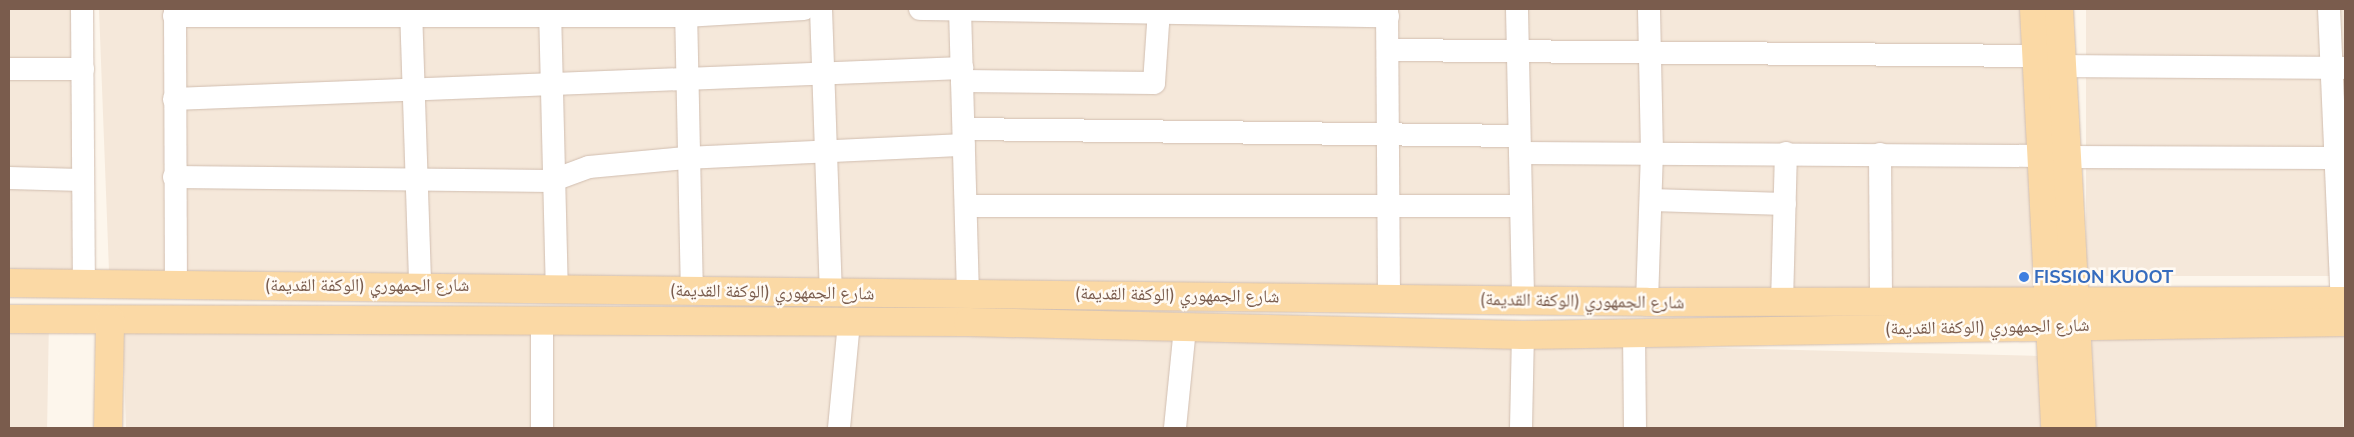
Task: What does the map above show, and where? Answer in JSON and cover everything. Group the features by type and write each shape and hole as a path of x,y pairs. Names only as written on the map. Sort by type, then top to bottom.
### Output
{"main road":[{"path":"2034,9 2040,156 2082,428"},
{"path":"2055,428 2065,312 2068,156 2059,9"},
{"name":"شارع الجمهوري (الوكفة القديمة)","path":"9,284 557,287 831,294 1216,295 1647,302 1782,303 1881,299 2065,312"},
{"path":"40,319 41,284"},
{"path":"214,284 214,320"},
{"path":"1215,329 1216,295"},
{"path":"1466,300 1466,334"},
{"name":"شارع الجمهوري (الوكفة القديمة)","path":"9,318 110,320 848,322 1523,335 1634,333 2065,312 2344,308"},
{"path":"108,428 110,320"}],"street":[{"path":"82,9 81,180 84,284"},
{"path":"176,284 174,12 685,12 804,9"},
{"path":"821,9 831,294"},
{"path":"920,9 1388,12 1389,297"},
{"path":"960,9 968,293"},
{"path":"1517,9 1523,301"},
{"path":"1647,302 1652,153 1648,9"},
{"path":"2328,9 2338,68 2332,158 2344,308"},
{"path":"174,99 413,92 552,84 823,74 962,74 1154,83 1159,11"},
{"path":"411,12 420,286"},
{"path":"550,12 552,84 551,181 557,287"},
{"path":"685,12 686,158 692,290"},
{"path":"1388,50 1650,55 2037,56"},
{"path":"2063,66 2338,68"},
{"path":"9,69 82,69"},
{"path":"174,177 551,181 589,167 686,158 825,150 964,137 1389,133 1652,153 1786,152 2040,156"},
{"path":"1782,303 1786,152"},
{"path":"1880,154 1881,299"},
{"path":"2068,156 2332,158"},
{"path":"9,178 81,180"},
{"path":"1650,200 1784,204"},
{"path":"966,206 1389,204 1521,206"},
{"path":"542,322 542,428"},
{"path":"839,428 848,322"},
{"path":"1175,428 1185,328"},
{"path":"1634,333 1635,428"},
{"path":"1521,428 1523,335"}],"shaded area":[{"path":"9,9 71,9 92,276 9,273"},
{"path":"99,9 2035,9 2043,313 109,271"},
{"path":"2086,9 2345,9 2345,276 2086,276"},
{"path":"122,308 2040,356 2044,428 126,428"},
{"path":"9,318 49,319 47,428 9,428"},
{"path":"2092,330 2345,334 2343,428 2090,428"}],"place":[{"name":"FISSION KUOOT","path":"2024,277"}]}
